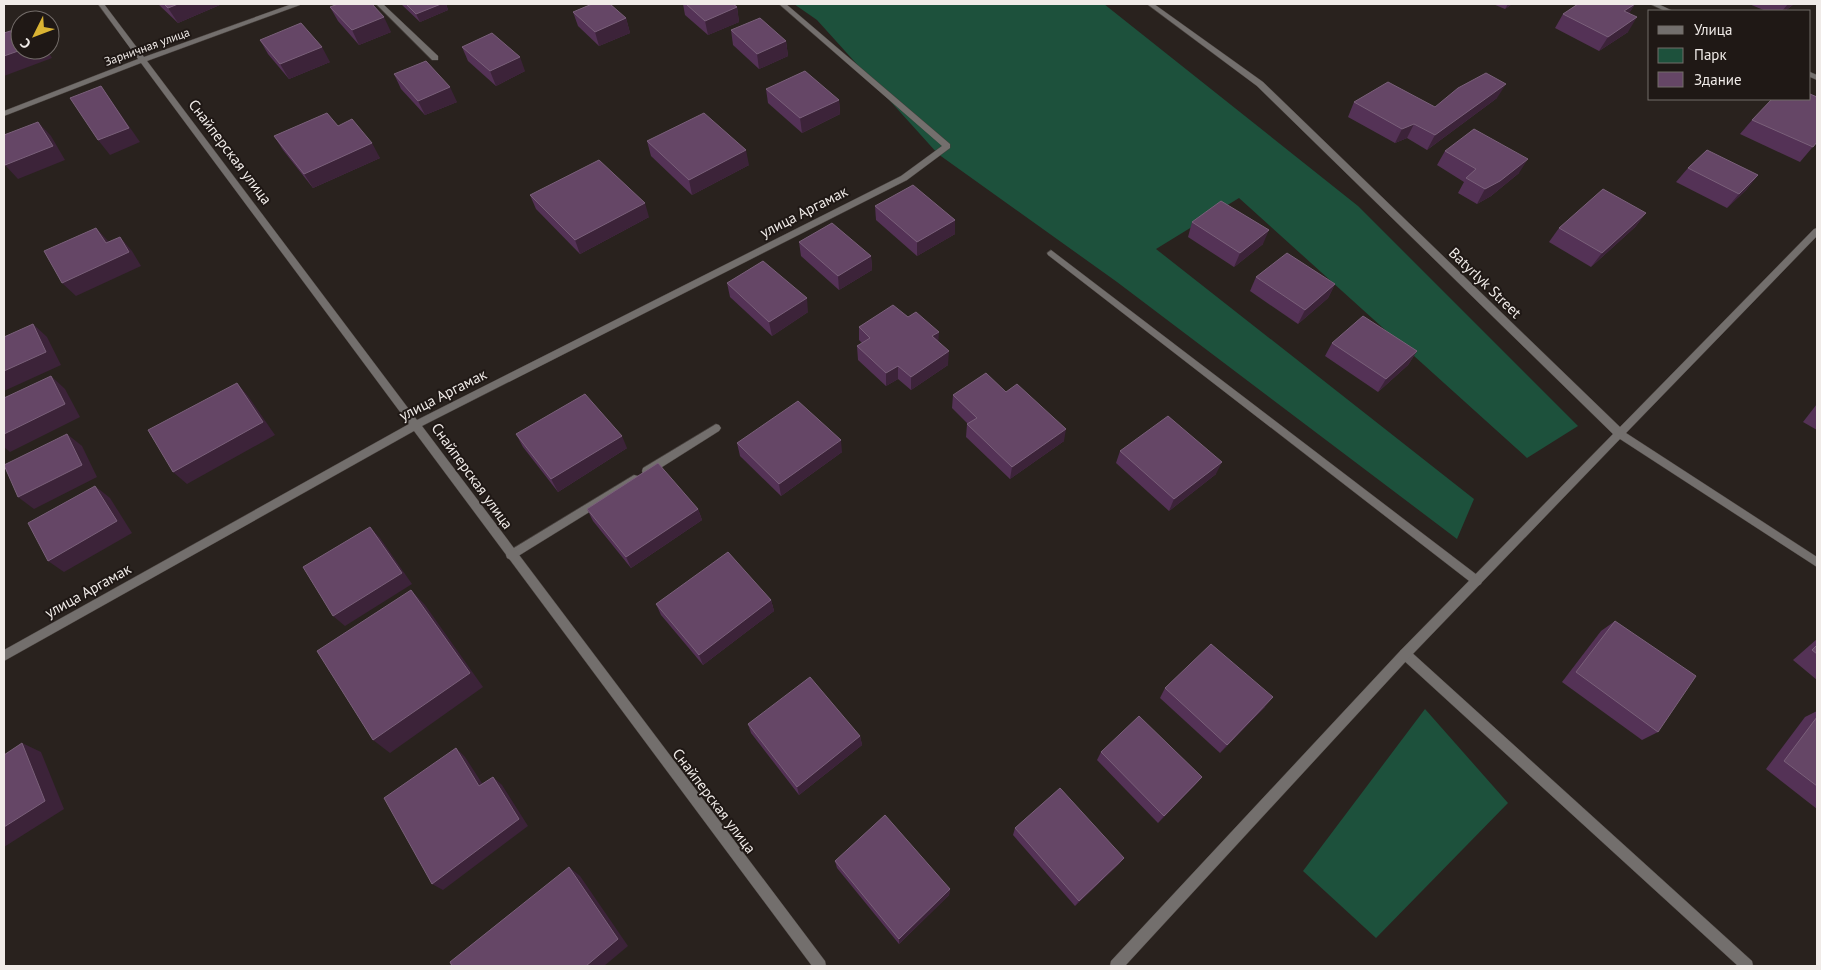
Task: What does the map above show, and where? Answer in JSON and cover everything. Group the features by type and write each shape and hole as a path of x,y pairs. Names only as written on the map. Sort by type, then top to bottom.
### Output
{"street":[{"name":"Снайперская улица","path":"101,4 820,966"},
{"name":"Зарничная улица","path":"4,114 142,60 298,4"},
{"path":"379,4 435,58"},
{"name":"улица Аргамак","path":"4,656 416,425 904,178 947,146 782,4"},
{"name":"Batyrlyk Street","path":"1150,4 1260,84 1620,434 1817,562"},
{"path":"1653,4 1668,10"},
{"path":"1116,966 1405,654 1817,231"},
{"path":"1051,252 1477,580"},
{"path":"511,555 716,428"},
{"path":"1405,654 1747,966"}],"green space":[{"path":"794,4 1104,4 1358,206 1578,426 1527,458 1239,198 1156,249 1474,499 1457,539 1117,282 938,154 817,20"},
{"path":"1425,709 1508,803 1376,938 1303,871"}],"building":[{"path":"164,4 178,4 168,8"},
{"path":"338,4 372,4 384,17 352,30 330,7"},
{"path":"406,4 441,4 416,14"},
{"path":"592,4 610,4 626,18 595,32 573,12"},
{"path":"686,4 733,4 737,7 705,21"},
{"path":"1578,4 1635,4 1624,11 1637,17 1608,37 1563,14"},
{"path":"760,18 786,41 757,54 731,30"},
{"path":"301,23 322,47 280,64 260,40"},
{"path":"10,31 10,54 4,56 4,33"},
{"path":"492,33 520,57 490,71 462,47"},
{"path":"426,61 450,87 418,101 394,74"},
{"path":"805,71 839,100 800,118 766,89"},
{"path":"1486,73 1506,84 1435,135 1414,124 1402,129 1354,102 1388,82 1435,107 1458,88"},
{"path":"101,86 129,128 98,140 70,98"},
{"path":"1811,94 1817,97 1817,142 1813,147 1752,120 1771,100 1811,100"},
{"path":"327,113 338,126 352,119 372,143 304,174 274,136"},
{"path":"704,113 746,150 689,180 647,141"},
{"path":"38,122 53,146 5,165 4,135"},
{"path":"1474,129 1528,159 1500,181 1485,189 1466,178 1476,169 1445,151"},
{"path":"1707,150 1758,175 1739,194 1688,168"},
{"path":"599,160 645,203 575,240 530,195"},
{"path":"913,185 955,220 917,242 875,206"},
{"path":"1603,189 1646,213 1602,253 1559,228"},
{"path":"1221,201 1269,230 1240,253 1192,222"},
{"path":"832,223 871,256 838,276 799,242"},
{"path":"96,228 106,243 120,237 129,252 62,283 44,251"},
{"path":"1287,253 1335,284 1305,310 1256,277"},
{"path":"763,261 807,298 769,322 727,283"},
{"path":"893,305 908,317 916,312 939,332 932,336 949,351 911,377 898,366 886,373 857,346 870,338 859,327"},
{"path":"1363,316 1417,351 1386,379 1332,343"},
{"path":"33,324 46,352 4,371 4,337"},
{"path":"986,373 1006,392 1017,384 1066,429 1012,467 967,424 977,418 953,395"},
{"path":"51,376 65,404 4,434 4,398"},
{"path":"237,383 263,422 173,472 148,430"},
{"path":"585,394 622,436 551,479 516,434"},
{"path":"798,401 841,440 779,484 737,443"},
{"path":"1168,416 1222,462 1174,499 1120,451"},
{"path":"67,434 82,465 18,497 4,465"},
{"path":"658,463 698,509 626,557 587,509"},
{"path":"95,486 117,521 48,561 28,523"},
{"path":"370,527 402,573 333,616 303,567"},
{"path":"728,552 771,600 699,655 656,604"},
{"path":"411,590 470,673 373,740 317,651"},
{"path":"1615,621 1696,676 1658,732 1576,672"},
{"path":"1211,644 1273,697 1227,745 1165,688"},
{"path":"1817,645 1817,654 1812,650"},
{"path":"810,677 860,736 797,787 748,724"},
{"path":"1139,716 1202,777 1164,816 1101,752"},
{"path":"1817,717 1817,786 1784,761"},
{"path":"22,743 45,801 4,827 4,755"},
{"path":"456,748 479,786 493,777 519,819 432,884 384,798"},
{"path":"1060,788 1124,858 1079,901 1015,828"},
{"path":"885,815 950,889 899,939 835,861"},
{"path":"569,867 618,939 586,966 452,966 450,962"}]}
